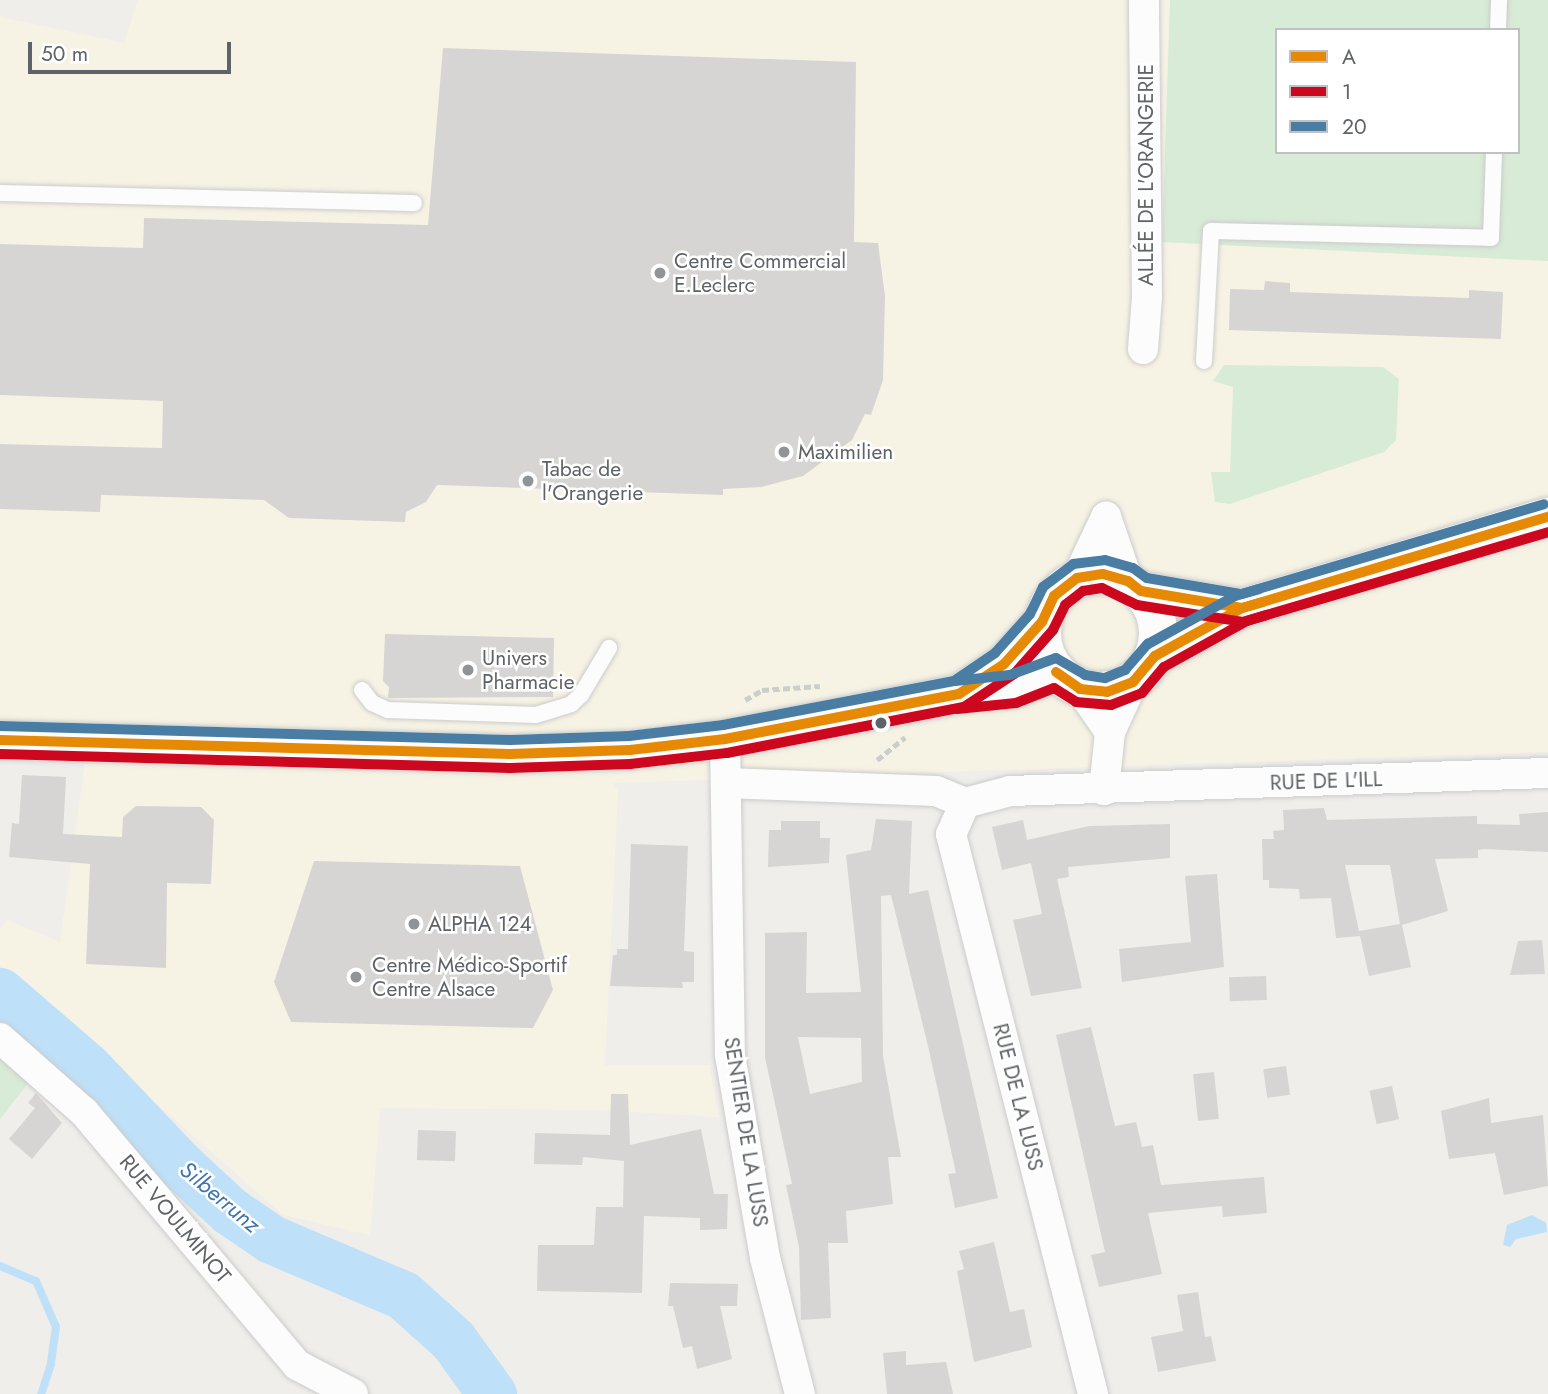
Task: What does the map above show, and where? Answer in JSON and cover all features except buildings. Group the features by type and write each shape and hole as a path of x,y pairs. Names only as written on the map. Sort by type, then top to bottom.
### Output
{"main road":[{"path":"0,740 510,754 630,750 725,739 959,694 1068,680 1107,692 1242,608 1548,517"},
{"path":"959,694 1004,664 1042,622 1054,596 1077,578 1103,574 1135,586 1242,608"},
{"path":"1135,586 1158,621 1144,669"},
{"path":"1042,622 1043,649 1068,680"}],"street":[{"name":"ALLÉE DE L'ORANGERIE","path":"1143,349 1146,297 1144,0"},
{"path":"1077,578 1105,516 1135,586"},
{"path":"1104,790 1110,732 1144,669"},
{"path":"1068,680 1110,732"},
{"name":"SENTIER DE LA LUSS","path":"725,739 730,1055 765,1258 800,1394"},
{"name":"RUE DE L'ILL","path":"965,803 1010,791 1104,790 1548,773"},
{"path":"726,783 936,791 965,803"},
{"name":"RUE DE LA LUSS","path":"965,803 951,834 1093,1394"},
{"name":"RUE VOULMINOT","path":"0,1038 84,1112 297,1365 353,1394"}],"lane":[{"path":"1498,28 1500,0"},
{"path":"1204,361 1211,231 1491,238 1494,154"},
{"path":"0,192 414,203"},
{"path":"362,690 372,703 388,710 536,715 571,704 592,681 609,648"}],"shaded area":[{"path":"138,0 1170,0 1163,242 1548,261 1548,752 613,783 618,791 605,1065 709,1065 719,1117 601,1110 380,1108 370,1235 283,1215 0,965 0,929 7,920 60,942 85,762 0,755 0,17 124,43"}],"green space":[{"path":"1170,0 1548,0 1548,261 1162,242"},
{"path":"1224,365 1383,367 1399,379 1396,440 1384,452 1230,504 1215,502 1211,472 1230,472 1233,387 1213,381"},
{"path":"0,1057 29,1082 0,1119"}],"water":[{"path":"1532,1215 1546,1223 1547,1232 1516,1239 1510,1247 1503,1245 1507,1225"}],"waterway":[{"name":"Silberrunz","path":"0,992 88,1068 178,1163 230,1211 271,1239 403,1295 453,1340 492,1394"},
{"path":"0,1266 36,1281 56,1327 51,1364 41,1394"}],"transit line":[{"name":"20","path":"0,726 510,740 629,736 723,725 954,681 995,653 1030,614 1043,587 1073,564 1105,560 1133,568 1147,578 1241,594 1544,504"},
{"name":"A","path":"0,740 510,754 630,750 725,739 959,694 1004,664 1042,622 1054,596 1077,578 1103,574 1128,581 1141,591 1242,608 1548,517"},
{"name":"1","path":"0,754 510,768 630,764 727,753 964,707 1014,674 1053,630 1065,605 1083,591 1102,588 1137,605 1243,622 1548,532"},
{"name":"20","path":"955,681 1010,675 1056,658 1085,675 1105,678 1125,670 1148,644 1235,596 1259,589"},
{"name":"A","path":"1056,672 1080,689 1107,692 1133,682 1155,656 1242,608 1263,602"},
{"name":"1","path":"957,709 1016,703 1054,688 1076,702 1111,705 1142,693 1164,667 1247,621 1267,615"}],"place":[{"name":"Centre Commercial E.Leclerc","path":"660,273"},
{"name":"Maximilien","path":"784,452"},
{"name":"Tabac de l'Orangerie","path":"528,481"},
{"name":"Univers Pharmacie","path":"468,670"},
{"name":"ALPHA 124","path":"414,924"},
{"name":"Centre Médico-Sportif Centre Alsace","path":"356,977"}]}
